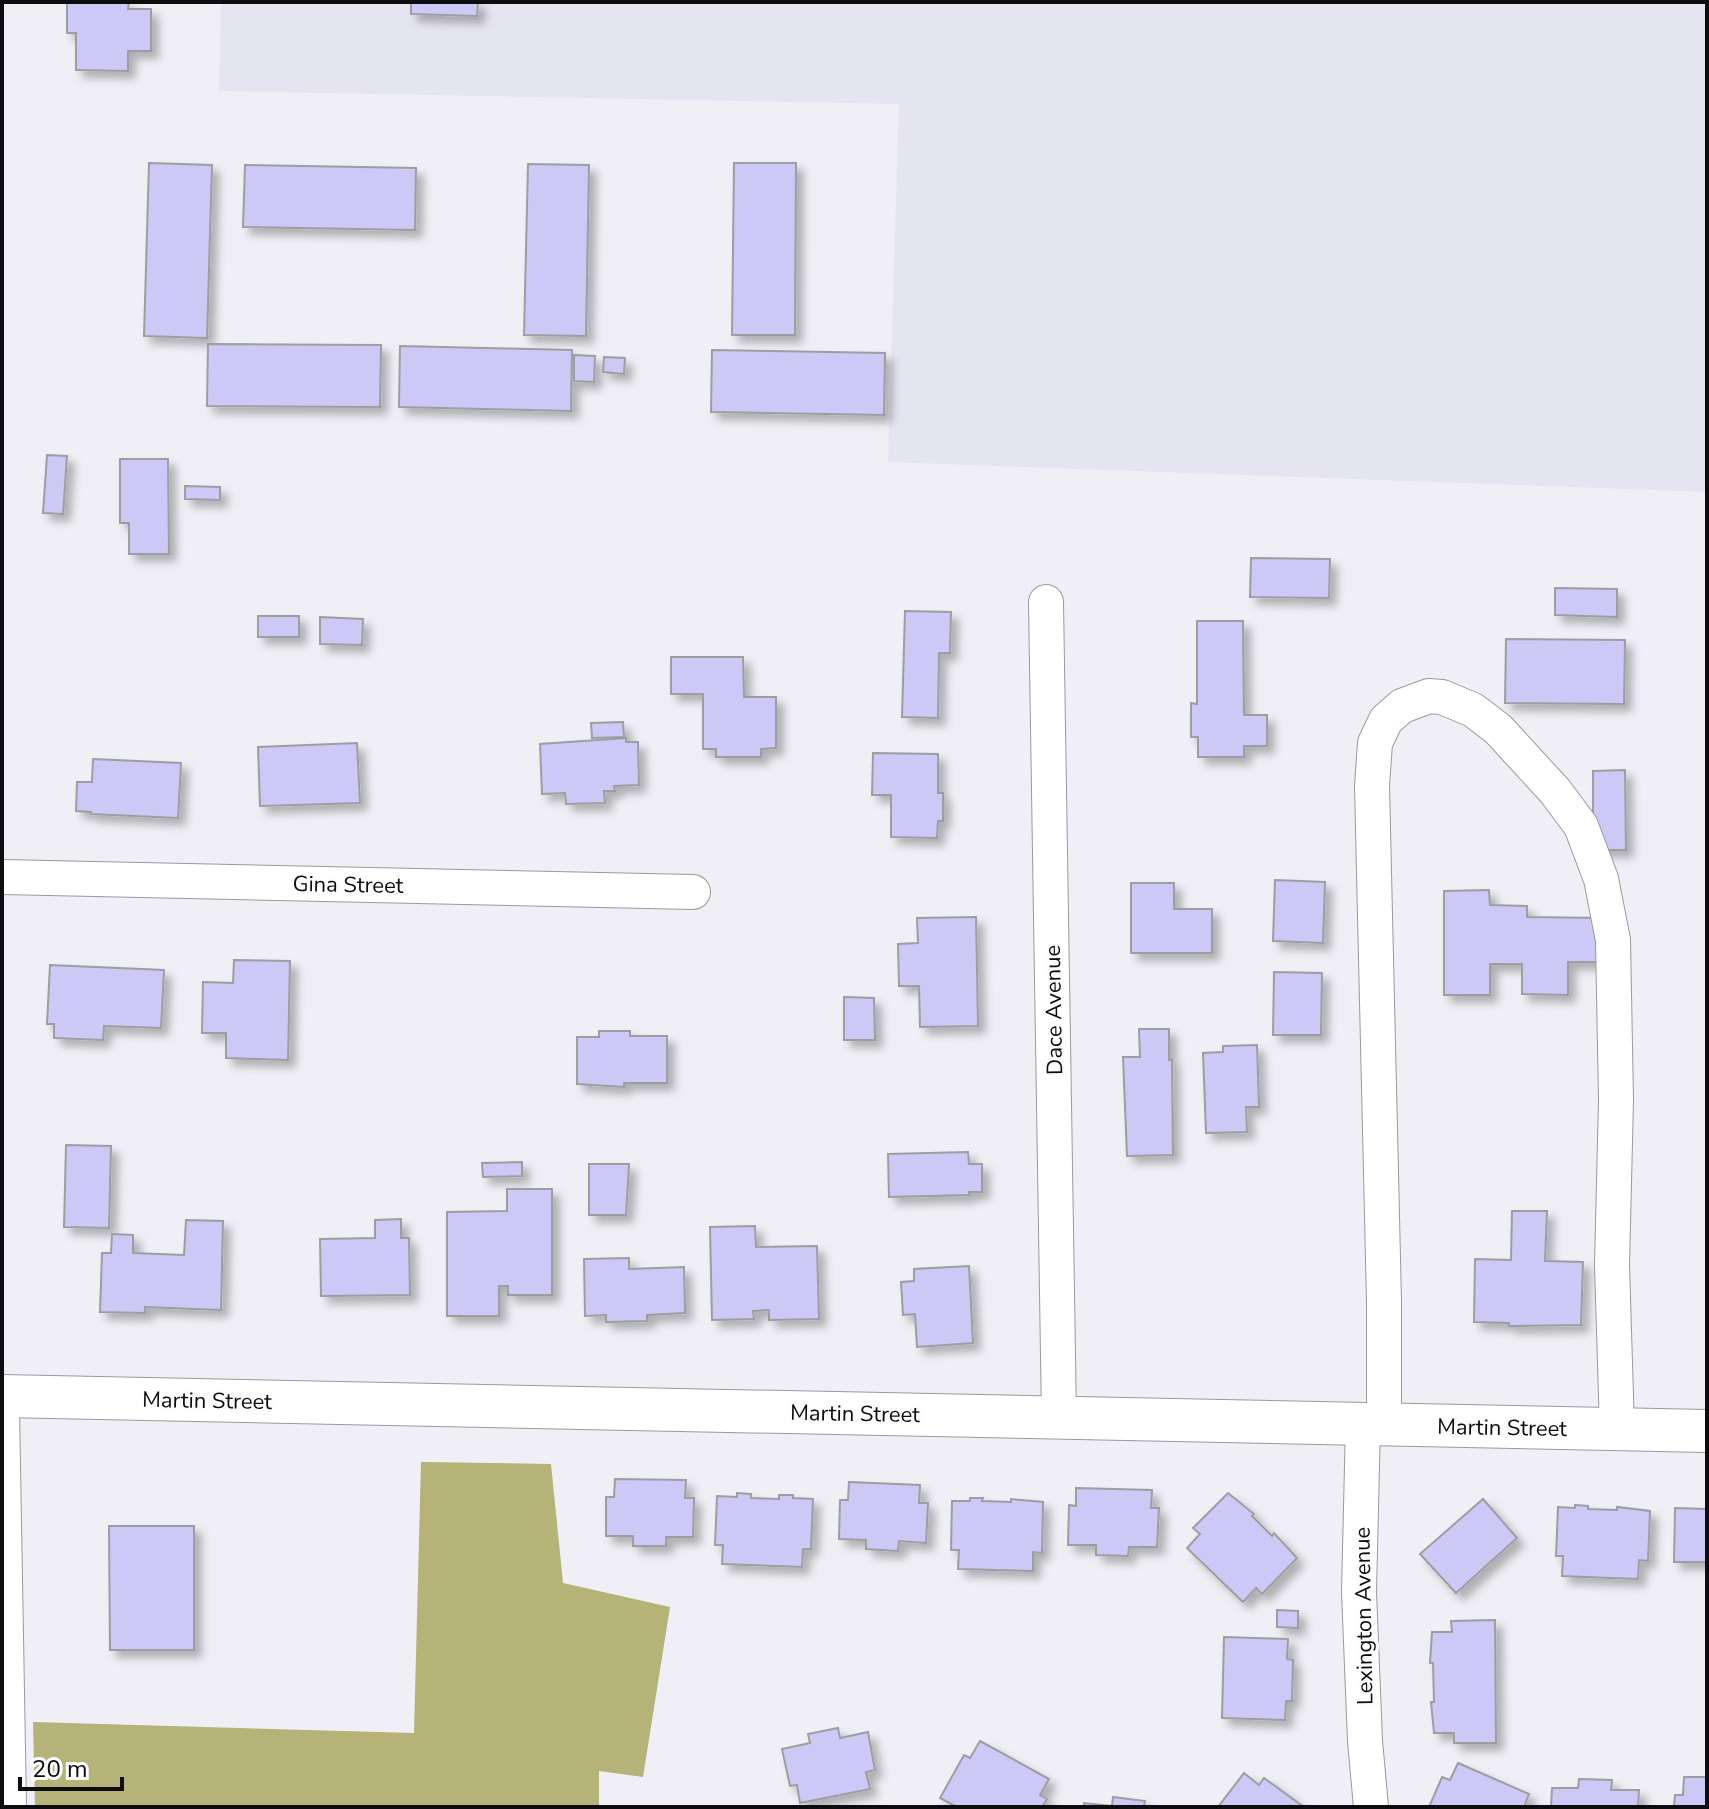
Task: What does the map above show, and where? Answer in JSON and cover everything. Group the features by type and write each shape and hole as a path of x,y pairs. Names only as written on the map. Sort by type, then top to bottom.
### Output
{"street":[{"name":"Dace Avenue","path":"1046,602 1059,1418"},
{"name":"Lexington Avenue","path":"1371,1807 1359,1592 1384,1302 1372,786 1375,743 1386,720 1402,706 1429,696 1442,697 1473,710 1498,729 1555,791 1581,826 1601,879 1613,940 1616,1100 1612,1265 1617,1429"},
{"name":"Gina Street","path":"2,877 693,892"},
{"name":"Martin Street","path":"2,1396 1707,1431"},
{"path":"2,1408 9,1807"}],"shaded area":[{"path":"221,2 1707,2 1707,492 888,462 899,104 219,91"},
{"path":"421,1462 551,1464 563,1583 670,1607 643,1777 599,1771 599,1807 35,1807 33,1722 414,1733"}],"building":[{"path":"67,2 129,2 128,9 151,9 151,51 128,51 128,71 76,70 76,33 67,33"},
{"path":"411,2 478,2 477,16 411,14"},
{"path":"149,163 212,165 207,338 144,336"},
{"path":"734,163 796,163 795,335 732,335"},
{"path":"528,164 589,165 586,336 524,335"},
{"path":"245,165 416,168 415,230 243,227"},
{"path":"208,344 381,345 380,407 207,406"},
{"path":"400,346 572,350 571,411 399,407"},
{"path":"712,350 885,353 884,415 711,412"},
{"path":"574,355 595,356 594,382 574,381"},
{"path":"604,357 625,358 624,374 603,372"},
{"path":"47,455 67,456 63,514 43,513"},
{"path":"120,459 168,459 169,554 129,554 129,523 120,523"},
{"path":"185,486 220,487 220,500 185,499"},
{"path":"1251,558 1330,559 1329,598 1250,597"},
{"path":"1555,588 1617,589 1617,617 1555,615"},
{"path":"905,611 951,612 950,653 939,653 938,718 902,717"},
{"path":"258,616 299,616 299,637 258,637"},
{"path":"320,617 363,619 362,645 320,644"},
{"path":"1197,621 1243,621 1244,715 1267,715 1267,746 1244,746 1244,757 1198,757 1198,737 1191,737 1191,703 1197,704"},
{"path":"1506,639 1625,640 1624,704 1505,703"},
{"path":"671,657 743,657 744,697 776,697 776,748 761,749 761,757 716,757 716,749 703,749 703,694 671,694"},
{"path":"623,722 624,737 592,738 591,723"},
{"path":"626,738 626,742 638,742 639,785 614,786 615,791 604,791 605,803 566,804 565,793 542,794 540,744"},
{"path":"357,743 360,803 260,806 258,747"},
{"path":"873,753 938,754 938,793 943,793 943,821 938,821 937,838 891,837 891,795 872,795"},
{"path":"93,759 181,763 178,818 76,811 77,782 92,782"},
{"path":"1625,770 1626,850 1593,850 1593,771"},
{"path":"1275,880 1325,882 1323,943 1273,941"},
{"path":"1131,883 1174,883 1174,909 1212,909 1212,953 1131,953"},
{"path":"1489,890 1490,905 1527,906 1527,917 1602,918 1602,962 1568,962 1568,995 1522,994 1522,964 1490,964 1490,995 1444,995 1444,891"},
{"path":"976,917 978,1026 920,1027 919,986 899,986 898,944 918,943 917,918"},
{"path":"234,960 290,961 288,1060 226,1058 226,1033 202,1033 203,982 233,983"},
{"path":"50,965 164,970 161,1028 104,1026 103,1040 54,1038 54,1024 47,1024"},
{"path":"1274,972 1322,973 1321,1035 1273,1035"},
{"path":"844,997 874,998 875,1040 844,1040"},
{"path":"1139,1029 1169,1029 1173,1155 1127,1156 1123,1057 1140,1057"},
{"path":"599,1031 630,1031 630,1036 667,1036 667,1083 624,1083 624,1087 577,1084 577,1037 599,1037"},
{"path":"1257,1045 1259,1107 1246,1107 1247,1132 1206,1133 1203,1053 1223,1052 1223,1046"},
{"path":"66,1145 111,1146 109,1228 64,1227"},
{"path":"968,1152 969,1164 982,1164 982,1192 889,1197 888,1154"},
{"path":"522,1162 522,1176 483,1177 482,1163"},
{"path":"589,1164 629,1164 626,1215 589,1215"},
{"path":"507,1189 552,1189 552,1295 508,1295 508,1286 499,1286 499,1316 447,1316 447,1212 507,1211"},
{"path":"1512,1211 1547,1211 1545,1261 1583,1262 1581,1325 1509,1326 1509,1323 1474,1322 1475,1259 1511,1260"},
{"path":"401,1219 401,1238 409,1238 410,1295 321,1296 320,1239 375,1238 375,1220"},
{"path":"186,1220 223,1221 221,1310 145,1307 145,1313 100,1312 102,1253 111,1253 112,1234 133,1235 133,1253 184,1255"},
{"path":"755,1226 756,1247 817,1246 819,1319 769,1320 769,1310 753,1311 754,1319 712,1320 710,1227"},
{"path":"629,1258 629,1269 684,1267 685,1313 647,1315 647,1321 606,1322 606,1315 585,1316 584,1259"},
{"path":"969,1266 973,1343 917,1347 915,1314 903,1315 901,1282 914,1281 914,1269"},
{"path":"615,1479 686,1480 685,1498 694,1498 693,1537 666,1537 666,1546 633,1546 633,1536 606,1536 606,1497 614,1497"},
{"path":"849,1482 920,1485 919,1503 928,1503 926,1543 899,1541 898,1551 866,1549 866,1540 839,1539 840,1500 848,1500"},
{"path":"1076,1488 1152,1490 1151,1508 1159,1508 1157,1547 1129,1547 1128,1556 1096,1555 1096,1545 1068,1545 1069,1505 1076,1506"},
{"path":"737,1493 751,1494 751,1498 779,1499 779,1495 793,1495 793,1498 813,1499 811,1549 803,1549 802,1567 722,1564 723,1545 715,1545 717,1496 737,1497"},
{"path":"1228,1493 1254,1514 1252,1516 1272,1536 1274,1533 1297,1558 1262,1594 1256,1588 1243,1602 1187,1548 1200,1534 1193,1528"},
{"path":"970,1498 1043,1502 1042,1553 1033,1552 1033,1571 958,1569 959,1550 951,1550 952,1501 970,1501"},
{"path":"1483,1499 1517,1538 1456,1593 1420,1554"},
{"path":"1575,1505 1588,1506 1588,1509 1617,1510 1617,1507 1650,1511 1648,1561 1639,1560 1638,1579 1562,1576 1563,1556 1556,1556 1558,1507 1575,1508"},
{"path":"1675,1508 1707,1509 1707,1562 1674,1562"},
{"path":"109,1526 194,1526 194,1650 110,1650"},
{"path":"1277,1610 1298,1611 1298,1628 1277,1627"},
{"path":"1495,1620 1496,1743 1454,1743 1454,1733 1434,1733 1431,1702 1434,1702 1433,1663 1430,1663 1432,1632 1452,1632 1451,1621"},
{"path":"1224,1637 1288,1639 1287,1659 1293,1660 1292,1701 1286,1701 1285,1720 1222,1718"},
{"path":"838,1728 840,1738 868,1732 875,1770 866,1772 870,1789 800,1803 797,1785 790,1786 782,1749 810,1743 808,1734"},
{"path":"980,1741 1049,1779 1040,1795 1047,1799 1042,1807 957,1807 940,1798 964,1755 970,1758"},
{"path":"1458,1763 1529,1794 1524,1807 1429,1807 1442,1777 1450,1780"},
{"path":"1244,1773 1259,1785 1264,1778 1304,1807 1218,1807"},
{"path":"1684,1777 1707,1777 1707,1807 1674,1807 1675,1795 1683,1795"},
{"path":"1579,1779 1612,1780 1611,1790 1639,1790 1638,1807 1551,1807 1552,1788 1578,1788"},
{"path":"1113,1797 1145,1801 1144,1807 1084,1807 1084,1803 1112,1806"}]}
